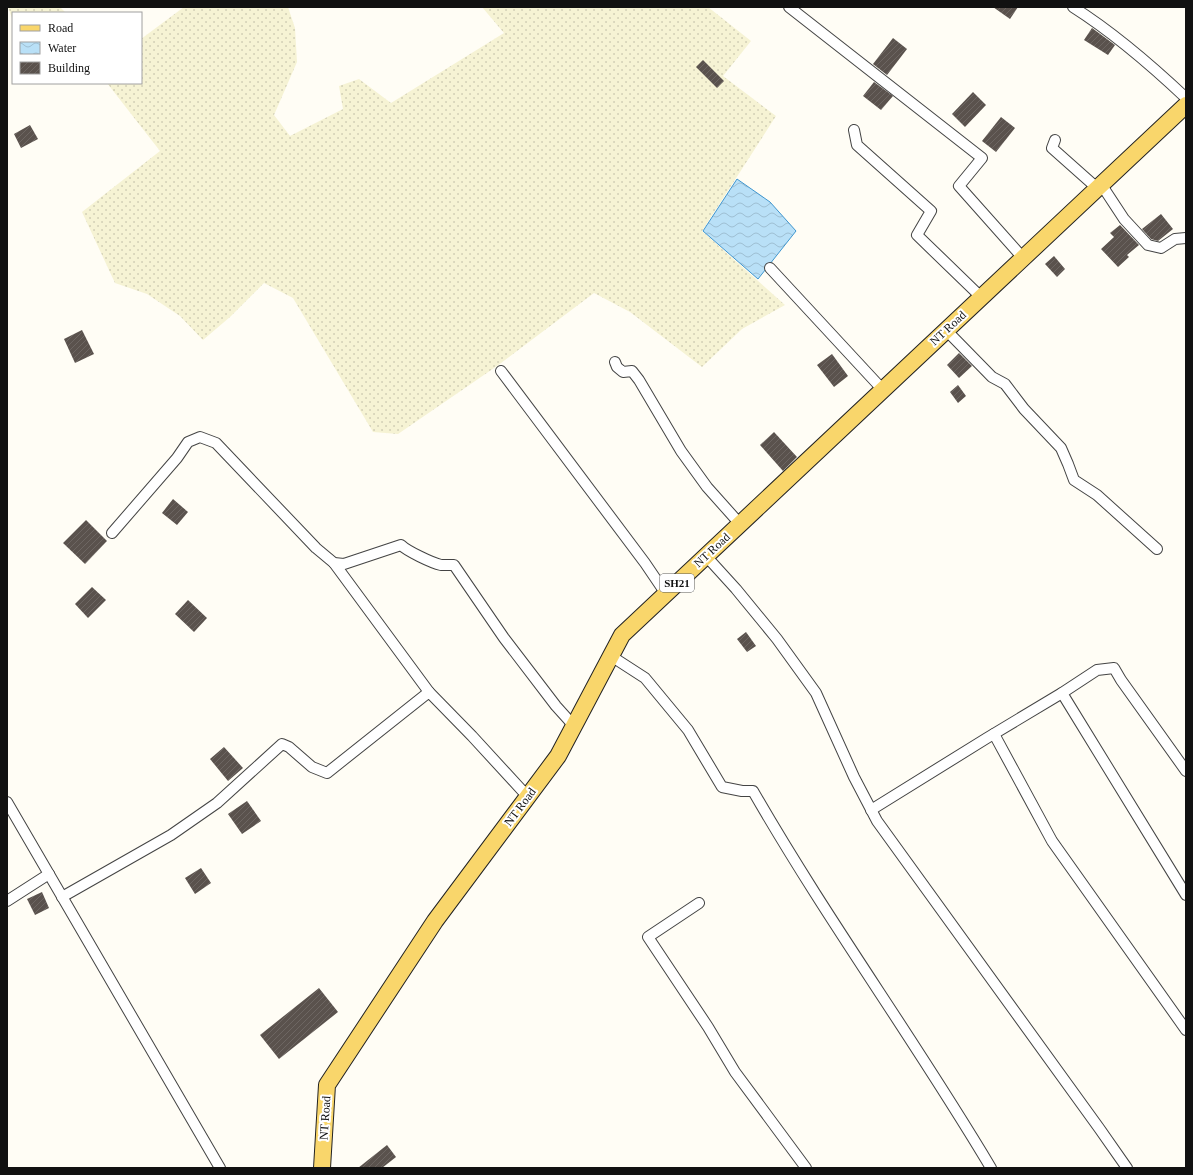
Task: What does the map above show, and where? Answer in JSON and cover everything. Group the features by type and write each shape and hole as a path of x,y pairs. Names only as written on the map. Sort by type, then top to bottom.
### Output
{"main road":[{"name":"NT Road","path":"322,1168 327,1085 435,921 558,756 622,635 1186,105"}],"street":[{"path":"788,7 982,158 958,186 1023,258"},
{"path":"1076,8 1133,51 1186,98"},
{"path":"854,130 857,145 931,211 917,235 981,297"},
{"path":"1055,140 1052,148 1099,186 1124,219 1148,245 1161,248 1175,239 1186,238"},
{"path":"770,268 883,390"},
{"path":"946,330 992,377 1005,384 1011,390 1024,409 1061,448 1074,480 1098,495 1157,549"},
{"path":"615,362 617,367 623,372 632,371 639,380 681,451 707,487 740,524"},
{"path":"501,371 645,563 666,594"},
{"path":"112,533 177,458 188,442 200,437 216,443 316,548 334,563 429,692 528,797"},
{"path":"334,563 344,564 401,545 407,551 420,555 441,565 454,565 504,638 556,706 574,726"},
{"path":"706,556 736,589 777,639 816,693 854,777 877,821 1127,1168"},
{"path":"611,656 645,678 688,730 722,787 742,791 753,791 833,922 965,1124 991,1168"},
{"path":"871,810 1097,670 1114,668 1186,771"},
{"path":"62,898 171,835 217,803 282,744 289,747 312,767 327,773 429,692"},
{"path":"1062,693 1186,895"},
{"path":"994,734 1052,841 1186,1030"},
{"path":"7,802 220,1168"},
{"path":"7,901 49,874"},
{"path":"699,902 648,937 736,1072 806,1168"}],"shaded area":[{"path":"8,7 60,7 65,12 12,12 12,18"},
{"path":"184,7 288,7 295,28 297,62 274,115 290,136 343,109 339,86 359,79 391,103 504,33 482,7 708,7 751,41 723,76 776,116 702,231 785,305 742,329 702,367 630,312 594,293 497,366 398,434 373,432 293,298 264,283 230,317 203,340 180,316 147,294 115,283 82,212 160,151 108,84 142,84 142,38"}],"water":[{"path":"737,179 770,202 796,231 758,279 703,231"}],"building":[{"path":"993,7 1018,7 1010,19"},
{"path":"1092,28 1115,45 1108,55 1084,40"},
{"path":"893,38 907,49 887,75 873,64"},
{"path":"703,60 724,81 717,88 696,67"},
{"path":"874,82 893,96 881,110 863,96"},
{"path":"973,92 986,105 965,127 952,114"},
{"path":"1001,117 1015,128 996,152 982,141"},
{"path":"30,125 38,139 21,148 14,134"},
{"path":"1161,214 1173,229 1158,241 1151,239 1142,229"},
{"path":"1120,225 1139,245 1127,255 1129,257 1118,267 1101,249 1114,237 1110,233"},
{"path":"1054,256 1065,269 1057,277 1045,264"},
{"path":"82,330 94,354 75,363 64,339"},
{"path":"959,353 972,366 959,378 947,365"},
{"path":"832,354 848,376 834,387 817,365"},
{"path":"958,385 966,396 958,403 950,392"},
{"path":"774,432 797,457 783,471 760,445"},
{"path":"173,499 188,512 177,525 162,513"},
{"path":"86,520 107,541 85,564 63,543"},
{"path":"92,587 106,600 88,618 75,604"},
{"path":"188,600 207,618 194,632 175,614"},
{"path":"746,632 756,646 747,652 737,639"},
{"path":"224,747 243,768 228,781 210,759"},
{"path":"247,801 261,821 242,834 228,814"},
{"path":"201,868 211,883 195,894 185,878"},
{"path":"42,892 49,908 35,915 27,899"},
{"path":"319,988 338,1012 279,1059 260,1035"},
{"path":"387,1145 396,1157 382,1168 358,1168"}]}
